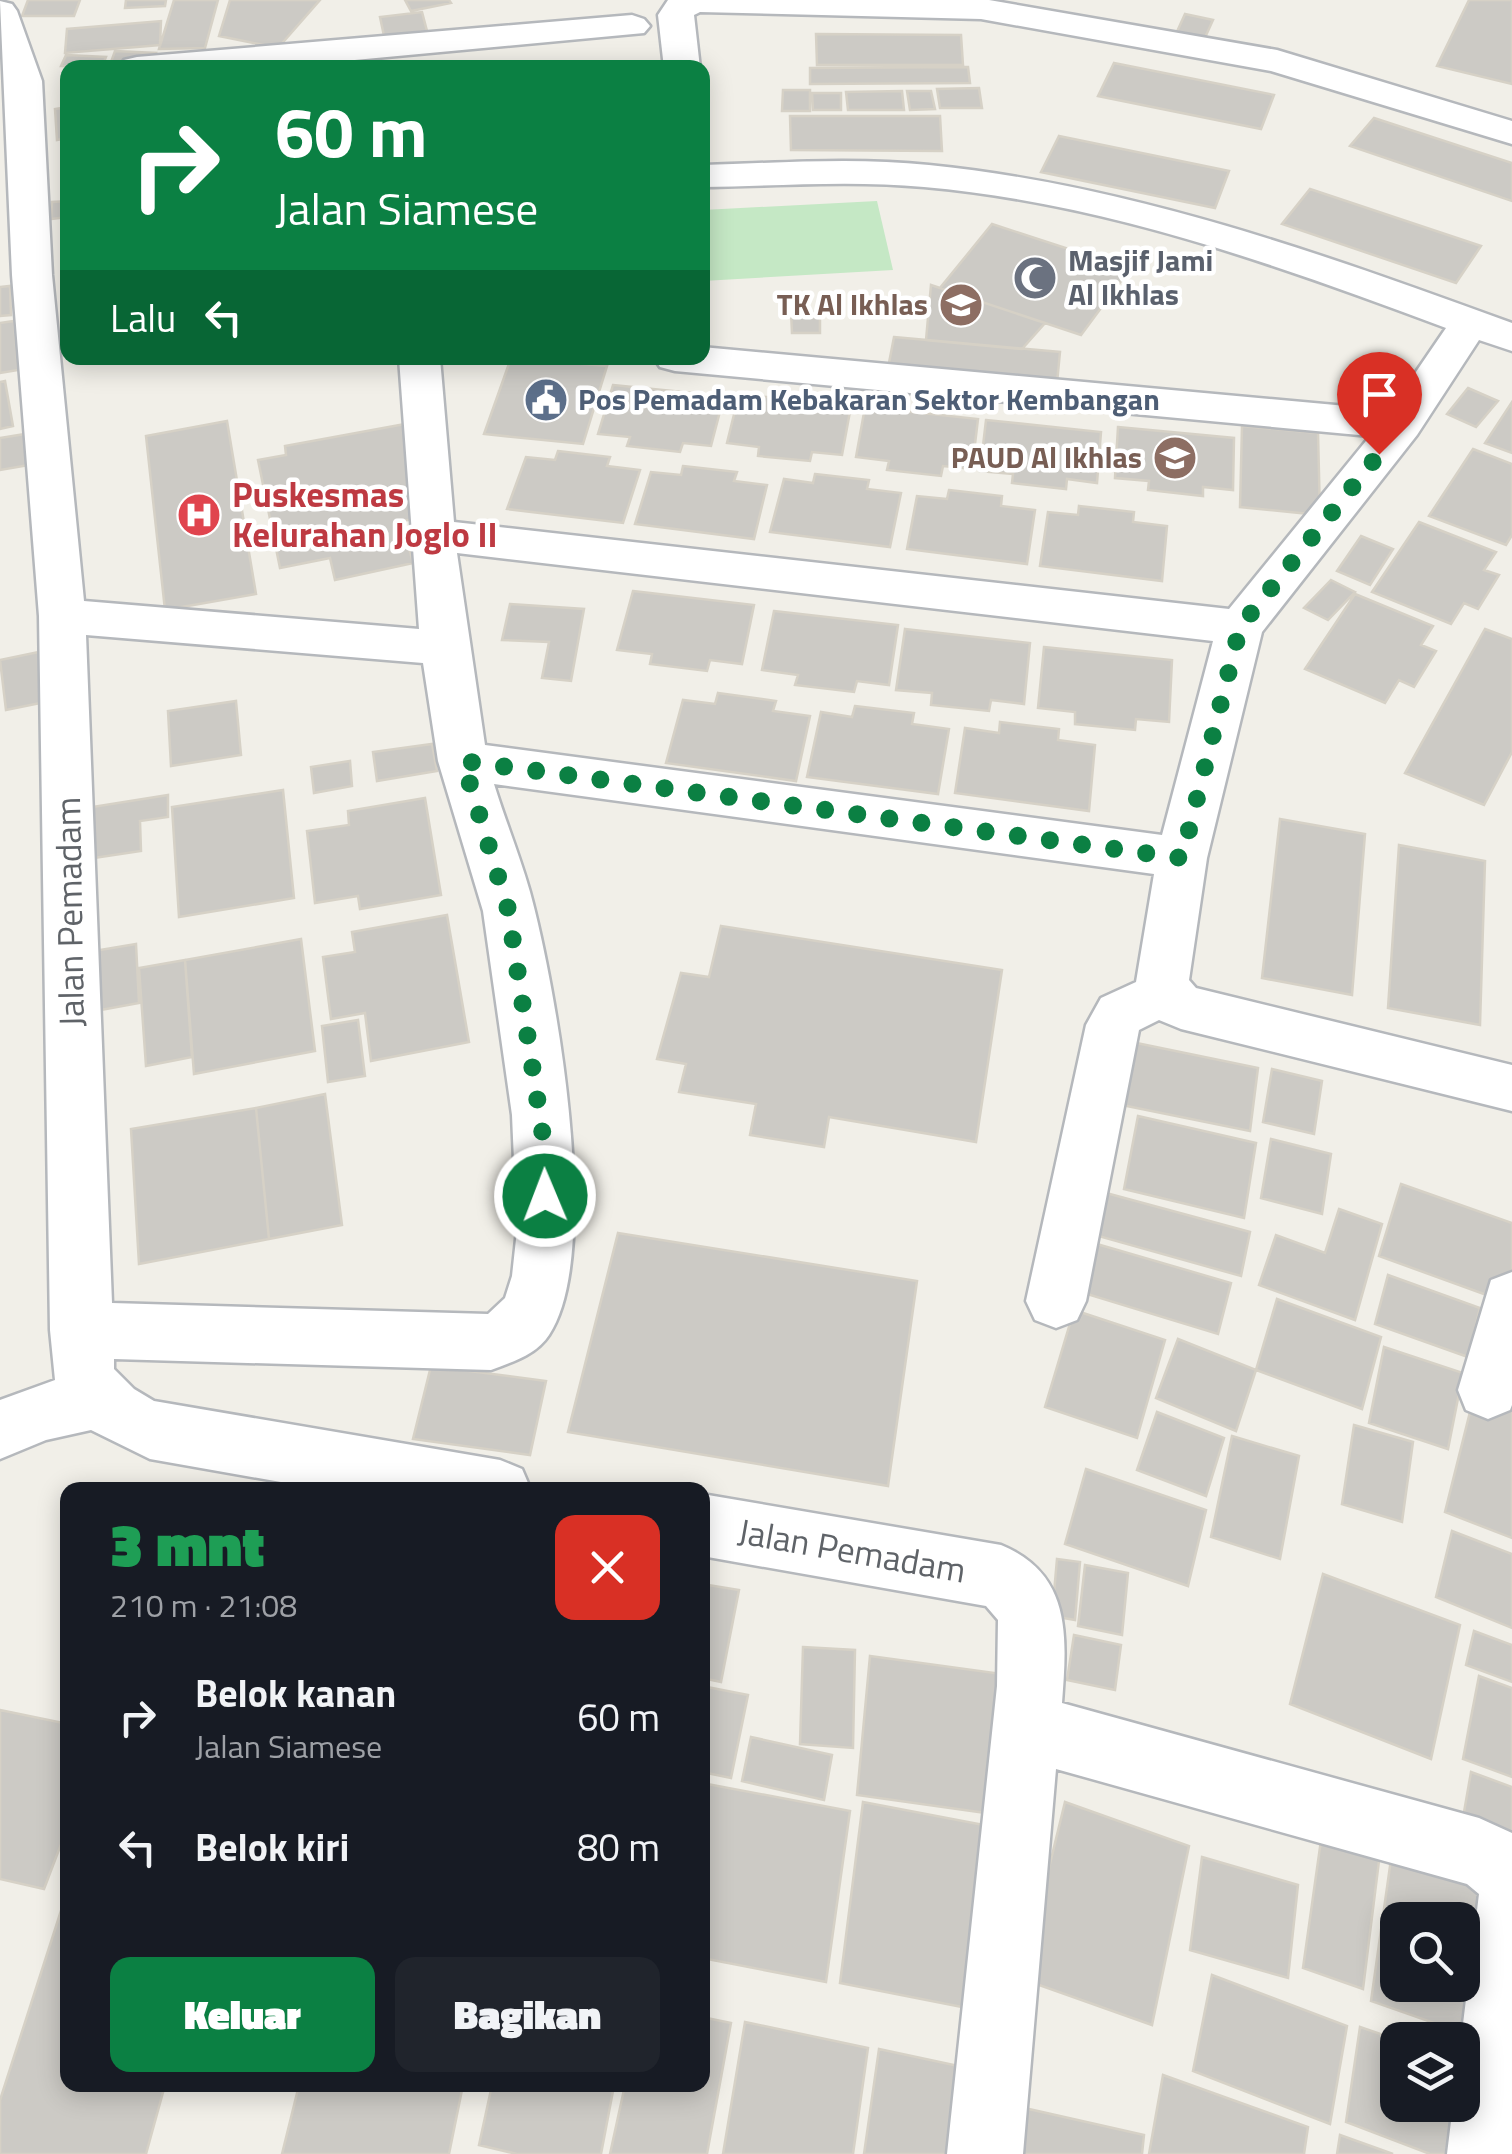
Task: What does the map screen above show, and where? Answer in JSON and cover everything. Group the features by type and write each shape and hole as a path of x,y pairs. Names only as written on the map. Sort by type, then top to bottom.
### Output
{"street":[{"path":"681,60 676,14 678,8 695,1 981,9 1276,61 1512,133"},
{"name":"Jalan Pemadam","path":"0,11 18,54 38,80 50,272 62,616 80,1330 84,1377 98,1400"},
{"path":"231,60 632,26"},
{"path":"710,176 878,174 978,182 1186,223 1288,255 1491,330 1402,426 1240,627 1182,858 1163,994"},
{"path":"710,361 1402,426"},
{"path":"80,1330 491,1342 513,1333 531,1310 543,1276 546,1156 508,909 463,761 445,648 421,365"},
{"path":"434,535 1240,627"},
{"path":"62,616 445,648"},
{"path":"463,761 1182,858"},
{"path":"1163,994 1181,1007 1512,1088"},
{"path":"1056,1301 1113,1025 1130,1007 1163,994"},
{"path":"1488,1390 1512,1299"},
{"path":"0,1430 40,1412 98,1400 150,1430 453,1482"},
{"name":"Jalan Pemadam","path":"710,1526 1001,1577 1020,1590 1029,1608 1034,1635 1026,1727"},
{"path":"985,2154 1026,1727 1479,1853 1510,1876 1512,1886"},
{"path":"1485,2154 1512,1900"}],"green space":[{"path":"877,201 893,270 710,281 710,210"}],"building":[{"path":"28,0 80,0 74,16 22,16"},
{"path":"126,0 166,0 165,6 125,8"},
{"path":"174,0 218,0 205,48 159,49"},
{"path":"230,0 320,0 278,48 219,36"},
{"path":"405,0 449,0 451,3 411,11"},
{"path":"1469,0 1512,0 1512,84 1437,66"},
{"path":"422,12 427,31 384,36 380,17"},
{"path":"1185,14 1213,20 1203,42 1175,36"},
{"path":"161,21 160,45 65,53 67,29"},
{"path":"816,34 961,35 963,65 817,65"},
{"path":"115,51 156,53 153,60 112,60"},
{"path":"66,55 106,57 105,60 64,60"},
{"path":"1114,63 1274,95 1261,129 1098,96"},
{"path":"968,67 970,83 810,84 810,68"},
{"path":"979,88 982,108 940,108 937,89"},
{"path":"783,90 810,90 810,111 782,111"},
{"path":"902,91 904,110 848,110 846,92"},
{"path":"907,91 931,91 935,109 910,110"},
{"path":"812,93 841,93 841,110 813,110"},
{"path":"60,108 57,140 55,109"},
{"path":"790,116 940,116 942,151 791,150"},
{"path":"1374,118 1512,163 1512,201 1350,146"},
{"path":"1059,136 1229,171 1215,208 1041,172"},
{"path":"1310,189 1481,246 1456,283 1282,224"},
{"path":"52,202 60,202 60,218 51,219"},
{"name":"Masjif Jami Al Ikhlas","path":"992,224 1130,269 1081,335 940,288"},
{"name":"TK Al Ikhlas","path":"931,285 1045,323 1022,349 926,340"},
{"path":"10,286 11,315 0,316 0,287"},
{"path":"791,312 820,312 820,333 792,333"},
{"path":"14,321 18,370 0,373 0,323"},
{"path":"894,337 1060,352 1057,383 888,368"},
{"name":"Pos Pemadam Kebakaran Sektor Kembangan","path":"509,365 607,366 583,444 484,434"},
{"path":"5,381 13,426 0,429 0,382"},
{"path":"613,385 724,396 711,446 683,443 680,452 627,446 630,437 598,434"},
{"path":"1468,388 1498,401 1476,427 1447,414"},
{"path":"739,394 851,406 842,455 812,452 810,461 758,456 759,447 727,443"},
{"path":"1512,402 1512,453 1485,443"},
{"path":"865,407 978,419 972,469 943,466 941,476 887,470 889,461 856,457"},
{"path":"986,420 1101,432 1097,483 1067,479 1066,489 1012,483 1013,474 980,471"},
{"name":"Puskesmas Kelurahan Joglo II","path":"227,421 256,594 165,610 146,436"},
{"path":"405,424 415,519 402,521 413,563 335,580 330,558 280,568 258,460 286,455 285,446"},
{"path":"1242,426 1318,433 1320,515 1240,507"},
{"name":"PAUD Al Ikhlas","path":"1118,427 1234,438 1233,490 1203,487 1203,496 1148,490 1149,481 1115,478"},
{"path":"25,434 29,465 0,470 0,438"},
{"path":"1473,449 1512,464 1512,535 1506,545 1429,516"},
{"path":"558,451 610,457 607,466 640,470 623,523 507,509 526,457 555,460"},
{"path":"683,466 737,472 734,481 767,485 754,539 635,524 651,472 681,475"},
{"path":"815,474 869,480 867,489 901,493 890,547 770,532 784,479 813,483"},
{"path":"949,490 1002,496 1001,506 1035,510 1027,564 907,549 917,496 947,499"},
{"path":"1079,506 1134,512 1133,522 1167,526 1162,581 1040,566 1048,512 1078,515"},
{"path":"1419,522 1496,552 1484,570 1499,575 1478,609 1464,603 1451,624 1372,592"},
{"path":"1361,536 1393,549 1370,585 1337,571"},
{"path":"1331,580 1355,592 1328,620 1304,608"},
{"path":"633,591 754,605 742,664 710,660 707,671 650,664 652,654 617,650"},
{"path":"1355,594 1433,626 1421,645 1436,651 1414,687 1399,680 1385,703 1305,669"},
{"path":"510,604 584,609 571,681 542,678 549,642 502,640"},
{"path":"774,611 898,625 889,685 857,681 854,692 795,685 798,675 762,670"},
{"path":"905,629 1030,643 1024,704 991,700 989,711 931,705 932,693 896,690"},
{"path":"1485,629 1512,639 1512,752 1484,805 1405,773"},
{"path":"1044,647 1172,660 1169,722 1136,719 1135,730 1075,724 1075,712 1038,708"},
{"path":"53,649 60,699 6,710 0,660"},
{"path":"718,693 776,701 773,711 810,716 796,781 666,763 683,700 715,704"},
{"path":"236,701 241,755 171,766 168,711"},
{"path":"855,706 914,713 912,724 949,729 938,794 807,777 821,712 852,717"},
{"path":"1000,722 1059,729 1058,740 1095,745 1089,811 955,793 965,728 999,733"},
{"path":"432,744 437,771 377,781 373,752"},
{"path":"350,761 352,786 314,793 311,767"},
{"path":"283,790 294,898 179,917 172,807"},
{"path":"168,795 168,817 140,821 141,851 87,859 86,808"},
{"path":"425,798 441,895 360,909 358,896 315,903 307,831 349,825 348,811"},
{"path":"1280,819 1365,834 1352,995 1262,978"},
{"path":"1399,845 1485,861 1480,1025 1388,1008"},
{"path":"447,915 469,1042 371,1061 365,1013 331,1019 323,957 355,952 352,932"},
{"path":"721,926 1002,970 976,1142 829,1117 824,1147 750,1135 756,1104 679,1092 686,1064 657,1059 681,973 709,977"},
{"path":"301,939 315,1051 194,1074 185,960"},
{"path":"136,944 139,1003 90,1012 88,952"},
{"path":"185,960 192,1057 146,1066 139,968"},
{"path":"358,1020 365,1076 328,1082 322,1026"},
{"path":"1122,1040 1258,1068 1250,1131 1112,1103"},
{"path":"1272,1069 1322,1081 1314,1134 1263,1122"},
{"path":"325,1094 342,1225 269,1239 256,1108"},
{"path":"256,1108 269,1239 139,1264 131,1129"},
{"path":"1138,1116 1256,1143 1244,1218 1124,1189"},
{"path":"1271,1139 1331,1154 1322,1214 1261,1198"},
{"path":"1401,1184 1512,1223 1512,1275 1506,1302 1379,1256"},
{"path":"1095,1190 1250,1232 1241,1276 1084,1232"},
{"path":"1339,1209 1382,1224 1355,1320 1259,1285 1276,1235 1325,1253"},
{"path":"618,1233 917,1281 888,1486 568,1432"},
{"path":"1090,1242 1231,1283 1218,1334 1077,1291"},
{"path":"1388,1275 1480,1308 1468,1357 1375,1324"},
{"path":"1277,1299 1381,1337 1362,1409 1256,1370"},
{"path":"1074,1310 1165,1340 1137,1438 1045,1407"},
{"path":"1178,1339 1256,1370 1236,1431 1156,1398"},
{"path":"1384,1347 1463,1373 1448,1449 1369,1423"},
{"path":"431,1366 546,1381 530,1455 413,1439"},
{"path":"1474,1396 1512,1411 1512,1538 1445,1512"},
{"path":"1157,1412 1224,1438 1206,1496 1137,1470"},
{"path":"1354,1425 1413,1442 1402,1522 1342,1504"},
{"path":"1232,1436 1299,1456 1280,1559 1211,1537"},
{"path":"1086,1469 1206,1510 1188,1586 1065,1544"},
{"path":"1452,1531 1512,1554 1512,1628 1436,1597"},
{"path":"1057,1559 1080,1562 1075,1620 1052,1616"},
{"path":"1085,1565 1128,1573 1122,1635 1078,1626"},
{"path":"1323,1574 1460,1625 1431,1759 1290,1704"},
{"path":"710,1585 739,1590 721,1682 710,1680"},
{"path":"1474,1631 1512,1645 1512,1682 1466,1665"},
{"path":"1074,1635 1121,1645 1115,1690 1067,1680"},
{"path":"803,1647 855,1650 853,1748 800,1744"},
{"path":"870,1656 1002,1674 993,1814 857,1795"},
{"path":"1479,1676 1512,1688 1512,1777 1463,1759"},
{"path":"710,1688 748,1695 731,1778 710,1774"},
{"path":"0,1710 60,1722 60,1847 44,1889 0,1879"},
{"path":"751,1737 832,1755 824,1800 742,1781"},
{"path":"1471,1772 1512,1787 1512,1855 1460,1835"},
{"path":"710,1785 850,1811 826,1982 710,1960"},
{"path":"863,1802 989,1826 972,2009 840,1983"},
{"path":"1065,1802 1189,1846 1152,2025 1022,1979"},
{"path":"1324,1819 1382,1837 1363,1989 1303,1968"},
{"path":"1393,1845 1492,1879 1480,1984 1480,1902 1385,1902"},
{"path":"1202,1857 1298,1885 1288,1978 1190,1950"},
{"path":"60,1914 60,2092 163,2092 146,2154 0,2154 0,2100"},
{"path":"1380,1937 1380,2002 1478,2002 1476,2022 1431,2022 1371,2001"},
{"path":"1212,1975 1347,2026 1330,2124 1193,2071"},
{"path":"710,2019 731,2023 707,2154 610,2154 623,2092 710,2092"},
{"path":"745,2022 868,2048 853,2154 723,2154"},
{"path":"1360,2027 1380,2034 1380,2122 1457,2122 1453,2154 1430,2154 1346,2122"},
{"path":"879,2049 977,2070 967,2154 864,2154"},
{"path":"1163,2075 1308,2127 1304,2154 1149,2154"},
{"path":"297,2092 462,2092 449,2154 282,2154"},
{"path":"490,2092 613,2092 601,2154 517,2154 479,2145"},
{"path":"1002,2103 1144,2135 1142,2154 995,2154"},
{"path":"1340,2135 1393,2154 1337,2154"}],"place":[{"name":"Masjif Jami Al Ikhlas","path":"1035,278"},
{"name":"TK Al Ikhlas","path":"961,305"},
{"name":"Pos Pemadam Kebakaran Sektor Kembangan","path":"546,400"},
{"name":"PAUD Al Ikhlas","path":"1175,458"},
{"name":"Puskesmas Kelurahan Joglo II","path":"199,515"}],"route":[{"path":"545,1196 546,1156 508,909 463,761 1182,858 1240,627 1379,454"}]}
